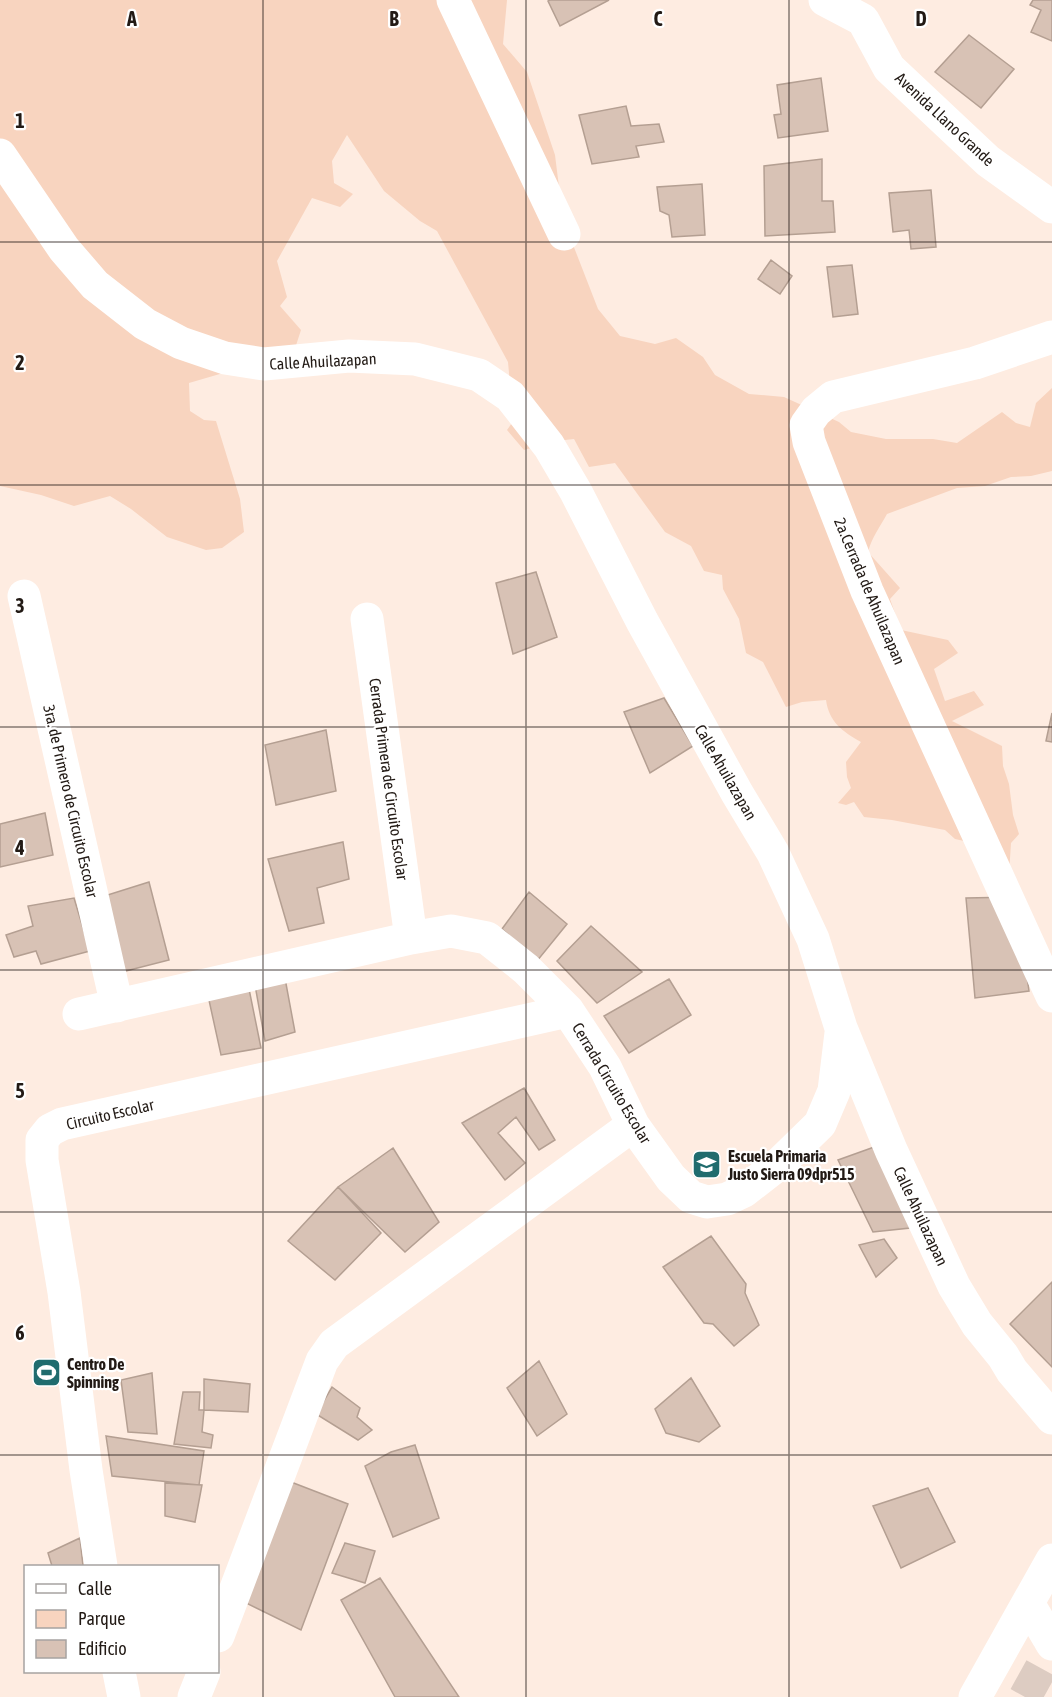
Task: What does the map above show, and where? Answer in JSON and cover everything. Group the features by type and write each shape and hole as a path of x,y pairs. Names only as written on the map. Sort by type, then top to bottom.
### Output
{"street":[{"path":"453,0 564,234"},
{"name":"Avenida Llano Grande","path":"825,0 869,10 889,68 988,161 1052,207"},
{"name":"Calle Ahuilazapan","path":"0,155 64,249 95,285 145,324 181,343 225,358 264,364 349,356 415,359 479,375 510,396 549,446 576,492 642,621 737,793 773,853 813,939 842,1028 891,1150 954,1286 976,1324 1052,1419"},
{"name":"2a.Cerrada de Ahuilazapan","path":"1052,337 975,363 833,397 816,411 806,425 808,442 867,591 1052,996"},
{"name":"3ra. de Primero de Circuito Escolar","path":"24,596 117,1006"},
{"name":"Cerrada Primera de Circuito Escolar","path":"367,619 411,938"},
{"name":"Cerrada Circuito Escolar","path":"79,1014 411,938 452,931 487,938 526,969 568,1011 606,1067 633,1125 671,1178 691,1197 706,1202 727,1199 744,1191 780,1164 820,1124 834,1091 842,1028"},
{"name":"Circuito Escolar","path":"101,1565 63,1292 42,1160 42,1140 50,1130 62,1124 568,1011"},
{"path":"219,1633 322,1361 334,1344 633,1125"},
{"path":"975,1697 1052,1560"},
{"path":"1028,1603 1052,1644"},
{"path":"119,1673 124,1697"},
{"path":"194,1697 203,1673"}],"green space":[{"path":"0,0 507,0 503,44 527,72 555,155 563,219 598,309 620,336 655,344 676,338 703,357 715,375 749,394 784,397 839,422 851,432 886,439 933,439 957,443 1002,412 1016,423 1030,427 1036,403 1052,388 1052,471 1031,476 1011,477 985,486 957,488 887,514 868,552 900,588 890,599 901,630 948,640 958,653 934,669 945,701 974,691 984,705 952,721 1002,746 1003,766 1019,834 1011,843 1009,874 973,843 955,839 945,830 864,817 854,802 846,805 838,803 851,788 847,777 846,762 861,742 833,720 826,700 802,702 786,707 763,662 746,653 739,619 723,589 722,575 704,571 691,546 665,532 615,463 589,467 574,439 556,441 524,450 507,430 517,416 511,395 508,362 437,231 420,221 384,191 347,135 332,161 334,183 353,194 340,207 312,198 277,261 287,297 280,306 301,330 286,376 230,371 189,383 190,411 204,420 216,421 240,499 244,532 222,548 206,550 167,537 110,496 74,506 41,495 0,486"}],"building":[{"path":"609,0 560,26 548,1"},
{"path":"1033,0 1052,0 1052,41 1031,32 1041,10 1030,5"},
{"path":"969,35 1014,69 981,108 935,72"},
{"path":"821,78 828,131 778,138 774,115 781,114 777,85"},
{"path":"626,106 631,126 659,124 664,142 636,146 639,157 592,164 579,115"},
{"path":"822,159 822,201 833,201 835,232 765,236 764,166"},
{"path":"702,184 705,235 672,237 669,215 660,211 657,187"},
{"path":"931,190 936,247 911,249 909,230 893,232 889,193"},
{"path":"771,260 792,276 780,294 758,279"},
{"path":"852,265 858,314 833,317 827,267"},
{"path":"536,572 557,637 513,654 496,583"},
{"path":"664,698 693,746 650,773 624,712"},
{"path":"1052,713 1052,742 1046,741"},
{"path":"326,730 336,791 276,805 265,745"},
{"path":"45,813 53,855 0,867 0,824"},
{"path":"343,842 349,879 317,888 324,923 289,931 268,859"},
{"path":"149,882 169,960 110,975 98,898"},
{"path":"529,892 567,924 537,961 502,929"},
{"path":"1016,897 1029,991 975,998 966,898"},
{"path":"74,898 90,951 41,964 36,951 14,957 6,935 33,926 28,906"},
{"path":"591,926 642,972 597,1003 557,961"},
{"path":"284,973 295,1032 265,1041 253,974"},
{"path":"669,979 691,1015 629,1053 604,1016"},
{"path":"248,984 261,1048 221,1055 207,991"},
{"path":"524,1088 555,1140 539,1150 516,1117 498,1133 525,1163 505,1180 462,1123"},
{"path":"877,1146 910,1228 873,1232 838,1160"},
{"path":"393,1148 439,1222 405,1252 338,1187"},
{"path":"338,1187 381,1233 335,1280 288,1241"},
{"path":"711,1236 746,1284 745,1293 759,1325 734,1346 713,1324 704,1323 663,1267"},
{"path":"884,1239 897,1258 876,1277 859,1245"},
{"path":"1052,1282 1052,1367 1010,1324"},
{"path":"539,1361 567,1414 537,1436 507,1388"},
{"path":"152,1373 157,1434 128,1432 121,1380"},
{"path":"691,1378 720,1426 699,1442 666,1433 655,1409"},
{"path":"204,1379 250,1384 248,1412 204,1410"},
{"path":"332,1387 360,1408 357,1417 372,1430 358,1440 316,1414"},
{"path":"183,1392 200,1392 199,1410 204,1410 202,1432 213,1435 211,1448 174,1444"},
{"path":"106,1436 204,1451 199,1485 112,1476"},
{"path":"415,1445 439,1518 393,1537 365,1466 391,1452"},
{"path":"291,1482 348,1504 301,1630 244,1602"},
{"path":"165,1483 202,1485 195,1522 165,1516"},
{"path":"928,1488 955,1542 901,1568 873,1506"},
{"path":"80,1538 83,1565 52,1565 48,1553"},
{"path":"345,1543 375,1551 365,1583 332,1573"},
{"path":"380,1578 459,1697 395,1697 341,1600"}],"tunnel":[{"path":"1025,1697 1052,1648"}],"place":[{"name":"Escuela Primaria Justo Sierra 09dpr515","path":"707,1165"},
{"name":"Centro De Spinning","path":"46,1373"}]}
